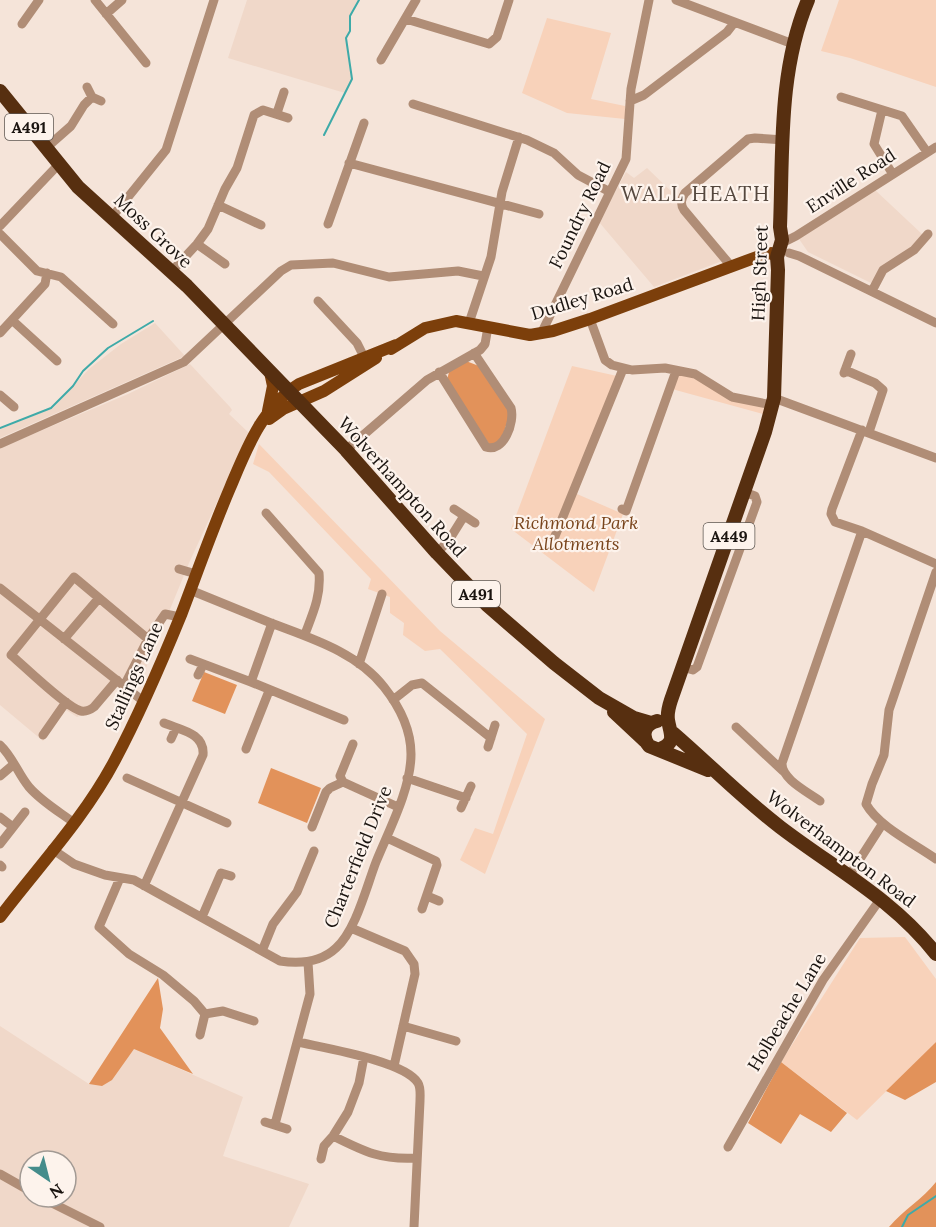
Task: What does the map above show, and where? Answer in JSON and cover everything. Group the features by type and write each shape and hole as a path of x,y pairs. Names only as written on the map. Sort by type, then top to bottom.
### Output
{"highway":[{"name":"A449","path":"793,44 808,0"},
{"name":"High Street","path":"773,401 778,270 792,254 782,240 780,227 786,84 793,44"},
{"name":"Moss Grove","path":"0,91 78,187 171,272 287,392"},
{"name":"Wolverhampton Road","path":"287,392 346,450 437,553 487,605 599,698 645,741"},
{"name":"A449","path":"671,730 668,711 680,670 744,492 773,401"},
{"name":"A449","path":"651,722 680,670"},
{"name":"Wolverhampton Road","path":"599,698 634,718 651,722"},
{"path":"663,721 671,730 670,744 660,749 649,746 645,741 645,729 651,722 663,721"},
{"name":"Wolverhampton Road","path":"671,730 760,813 881,898 921,935 936,954"},
{"name":"Wolverhampton Road","path":"660,749 720,777"}],"main road":[{"name":"Dudley Road","path":"298,402 324,392 425,328 456,321 530,335 541,334 590,320 768,254 792,254"},
{"name":"Dudley Road","path":"287,392 299,384 396,345"},
{"path":"268,412 273,391 270,372"},
{"name":"Stallings Lane","path":"0,917 92,799 114,762 180,617 218,516 259,427 268,412 287,392"},
{"path":"319,422 316,406 324,392"},
{"name":"Stallings Lane","path":"259,427 283,409 298,402"}],"street":[{"path":"22,24 39,0"},
{"path":"94,0 146,63"},
{"path":"106,14 122,0"},
{"path":"112,217 166,150 214,0"},
{"path":"381,61 416,0"},
{"path":"406,19 489,44 497,37 509,0"},
{"name":"Foundry Road","path":"541,334 626,159 630,101 649,0"},
{"path":"676,0 793,44"},
{"path":"630,101 638,99 654,88 727,32 734,23"},
{"path":"46,148 71,126 84,105 97,99 87,87"},
{"path":"277,113 284,92"},
{"path":"841,97 902,116 927,152"},
{"path":"413,105 519,137 554,153 578,175 610,192"},
{"path":"171,272 208,229 237,168 254,115 263,110 288,118"},
{"path":"882,110 874,144 892,173"},
{"path":"328,224 364,123"},
{"path":"469,323 496,234 499,203 519,137"},
{"path":"731,266 684,210 681,204 682,198 748,139 784,140"},
{"name":"Enville Road","path":"782,240 786,241 796,236 936,147"},
{"path":"349,163 540,214"},
{"path":"0,226 58,164"},
{"path":"218,205 261,225"},
{"path":"0,234 37,271 61,277 112,324"},
{"path":"872,291 884,270 914,250 928,234"},
{"path":"197,244 225,264"},
{"path":"792,254 936,323"},
{"path":"0,444 184,362 281,271 291,265 333,263 388,277 458,272 483,276"},
{"path":"0,333 45,284 48,273"},
{"path":"318,301 357,343 364,357"},
{"path":"324,309 332,301"},
{"path":"12,320 57,361"},
{"path":"590,320 605,360 612,365 623,369 665,368 701,377 732,398 773,401 865,431 936,458"},
{"path":"346,450 427,380 480,350 484,344 488,327"},
{"path":"439,372 486,447 490,449 496,447 501,444 507,434 513,414 474,353"},
{"path":"851,354 844,372 875,382 883,390 831,514 835,522 862,531 936,564"},
{"path":"551,546 623,369"},
{"path":"626,511 676,371"},
{"path":"2,400 14,407"},
{"path":"454,509 475,523"},
{"path":"266,513 319,573 320,586 317,605 305,634"},
{"path":"437,553 449,540 464,516"},
{"path":"783,771 782,763 862,531"},
{"path":"179,569 196,574"},
{"path":"935,856 883,823 871,813 866,804 884,755 889,710 936,572"},
{"path":"148,639 74,577 11,655 66,702 80,711 90,710 121,683 165,614 180,617"},
{"path":"0,588 143,701"},
{"name":"Charterfield Drive","path":"52,849 74,864 134,880 280,961 308,962 330,953 338,947 351,928 387,838 407,778 411,752 402,716 380,681 359,664 305,634 190,590"},
{"path":"359,664 382,594"},
{"path":"64,639 99,598"},
{"path":"251,682 272,623"},
{"path":"189,659 344,720"},
{"path":"198,675 203,665"},
{"path":"393,700 412,685 422,683 489,742 495,725"},
{"path":"245,742 269,691"},
{"path":"43,735 66,702"},
{"path":"333,715 337,704"},
{"path":"144,886 183,802 203,750 200,739 164,723"},
{"path":"736,727 783,771 820,801"},
{"path":"171,739 176,728"},
{"path":"353,744 340,776 343,782 398,807"},
{"path":"0,745 28,786 40,798 73,822"},
{"path":"0,776 14,764"},
{"path":"127,778 227,823"},
{"path":"407,778 466,798"},
{"path":"312,827 326,792 343,782"},
{"path":"462,808 471,786"},
{"path":"0,844 25,812"},
{"path":"0,817 13,827"},
{"path":"849,876 883,823"},
{"path":"387,838 436,861"},
{"path":"262,951 273,924 297,892 314,851"},
{"path":"436,861 446,854"},
{"path":"422,909 436,861"},
{"path":"202,917 221,873 231,876"},
{"path":"120,878 99,927 129,954 163,975 194,1001 205,1014"},
{"path":"427,896 439,901"},
{"name":"Holbeache Lane","path":"728,1147 823,980 881,898"},
{"path":"351,928 405,951 411,959 415,974 394,1066"},
{"path":"275,1124 310,994 308,962"},
{"path":"205,1014 223,1011 254,1021"},
{"path":"200,1035 205,1014"},
{"path":"403,1026 451,1040 448,1027"},
{"path":"298,1042 394,1066 410,1074 416,1081 420,1089 414,1227"},
{"path":"321,1159 324,1146 348,1113 359,1083 364,1057"},
{"path":"265,1122 287,1129"},
{"path":"333,1136 383,1158 417,1158"},
{"path":"312,1144 324,1146"},
{"path":"0,1174 18,1184"},
{"path":"64,1209 100,1227"}],"shaded area":[{"path":"247,0 359,0 350,16 350,31 346,38 352,79 345,93 228,58"},
{"path":"647,168 676,196 680,197 722,261 654,287 599,222 626,172 634,178"},
{"path":"874,189 923,235 916,244 871,283 808,252 799,239"},
{"path":"155,323 185,356 0,438 0,429 53,408 89,369 121,344"},
{"path":"466,361 479,366 510,413 502,438 491,447 447,380 449,372"},
{"path":"190,364 230,407 232,410 229,414 249,433 189,563 134,697 118,686 93,711 77,717 66,710 43,741 0,705 0,448 128,394"},
{"path":"204,672 237,685 225,714 192,701"},
{"path":"271,768 321,788 307,823 258,803"},
{"path":"158,978 163,1009 160,1028 193,1074 134,1049 112,1080 102,1086 89,1084"},
{"path":"0,1026 89,1084 117,1041 243,1097 223,1156 309,1184 289,1227 0,1227"},
{"path":"936,1042 936,1082 905,1100 886,1091"},
{"path":"781,1062 847,1113 831,1132 800,1114 781,1144 748,1123"},
{"path":"936,1182 936,1227 889,1227 925,1194"}],"green space":[{"path":"839,0 936,0 936,87 850,58 821,51"},
{"path":"547,18 611,33 591,99 625,106 625,119 567,113 522,93"},
{"name":"Richmond Park Allotments","path":"572,366 617,376 577,494 623,514 594,592 511,529"},
{"path":"687,375 760,406 764,408 763,414 672,389 678,376"},
{"path":"259,444 440,631 545,719 485,874 460,860 475,828 493,834 527,734 440,649 425,651 403,635 404,623 390,613 390,597 368,589 371,579 269,472 253,464"},
{"path":"905,937 936,979 936,1042 857,1120 781,1062 860,938"}],"waterway":[{"path":"324,135 352,79 346,38 350,31 350,16 359,0"},
{"path":"0,428 51,408 73,386 83,371 108,348 153,321"},
{"path":"902,1227 908,1215 936,1196"}],"district":[{"name":"WALL HEATH","path":"696,194"}]}
